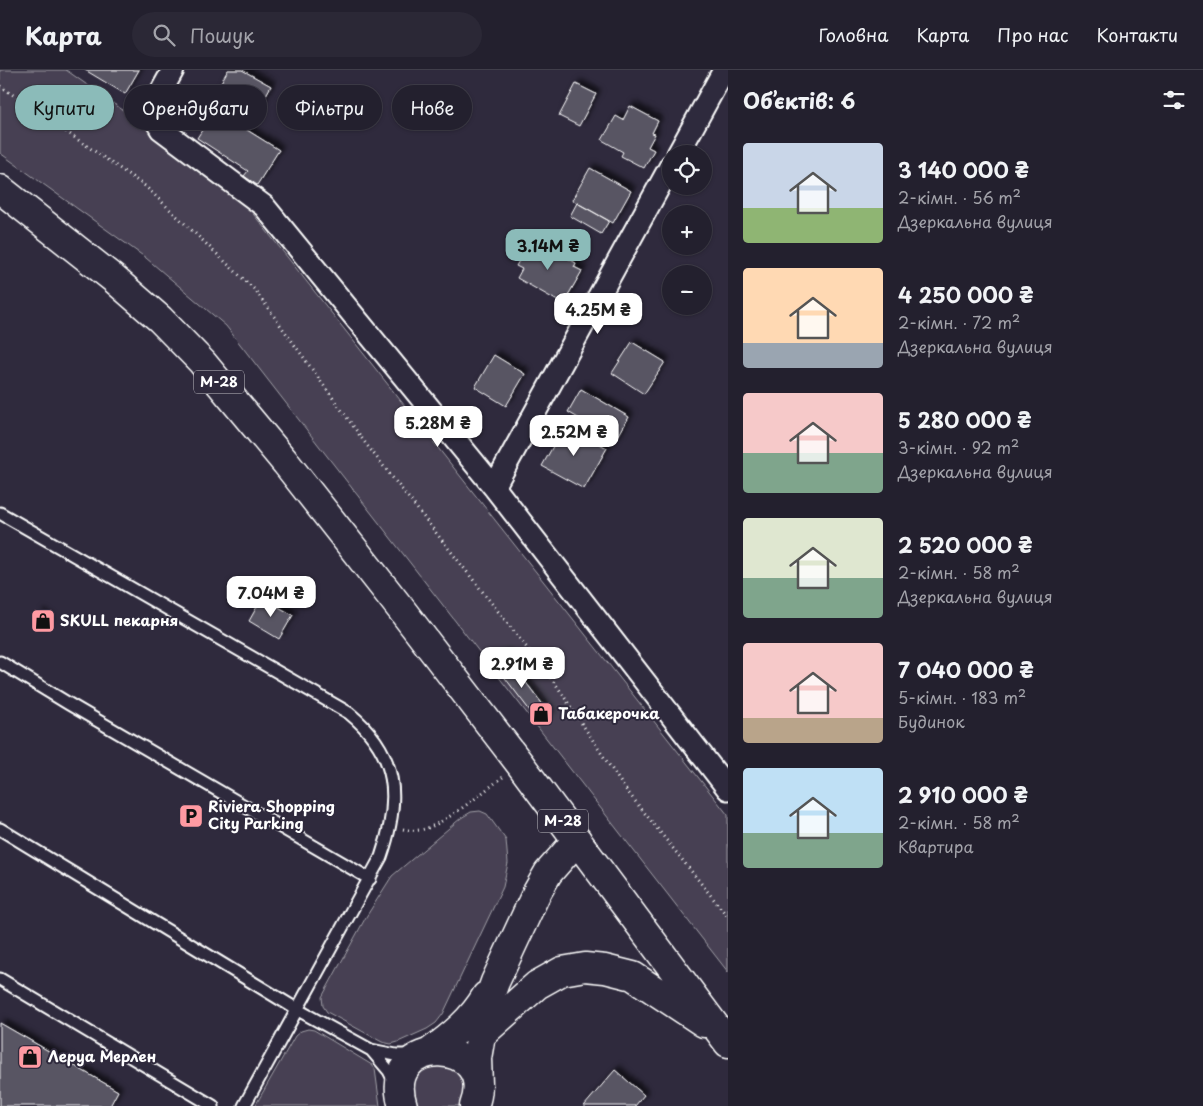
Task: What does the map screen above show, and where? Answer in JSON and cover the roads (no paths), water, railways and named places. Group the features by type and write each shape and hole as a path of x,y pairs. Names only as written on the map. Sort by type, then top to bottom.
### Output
{"main road":[{"name":"М-28","path":"0,190 114,278 160,319 202,362 286,463 520,764 725,1039"},
{"path":"476,1095 477,1058 486,1006 495,982 536,894 548,873 577,840"},
{"path":"481,1035 536,985 562,971 585,967 605,968 634,976 725,1039"},
{"path":"401,1101 401,1077 412,1061 450,1038 467,1022 495,982"},
{"path":"425,1053 448,1052 457,1056 471,1068 476,1095"}],"street":[{"path":"173,70 157,99 152,114 161,129 264,206 494,487 728,789"},
{"path":"683,145 724,70"},
{"path":"494,487 662,181"}],"lane":[{"path":"0,513 328,701 357,720 376,741 389,769 393,786 390,826 381,857 244,1106"},
{"path":"0,662 370,879"},
{"path":"0,829 298,1010 371,1050 396,1055 425,1053"},
{"path":"0,979 213,1106"},
{"path":"371,1050 389,1071 401,1101"}],"place":[{"name":"SKULL пекарня","path":"43,621"},
{"name":"Табакерочка","path":"541,714"},
{"name":"Riviera Shopping City Parking","path":"191,816"},
{"name":"Леруа Мерлен","path":"30,1057"}]}
